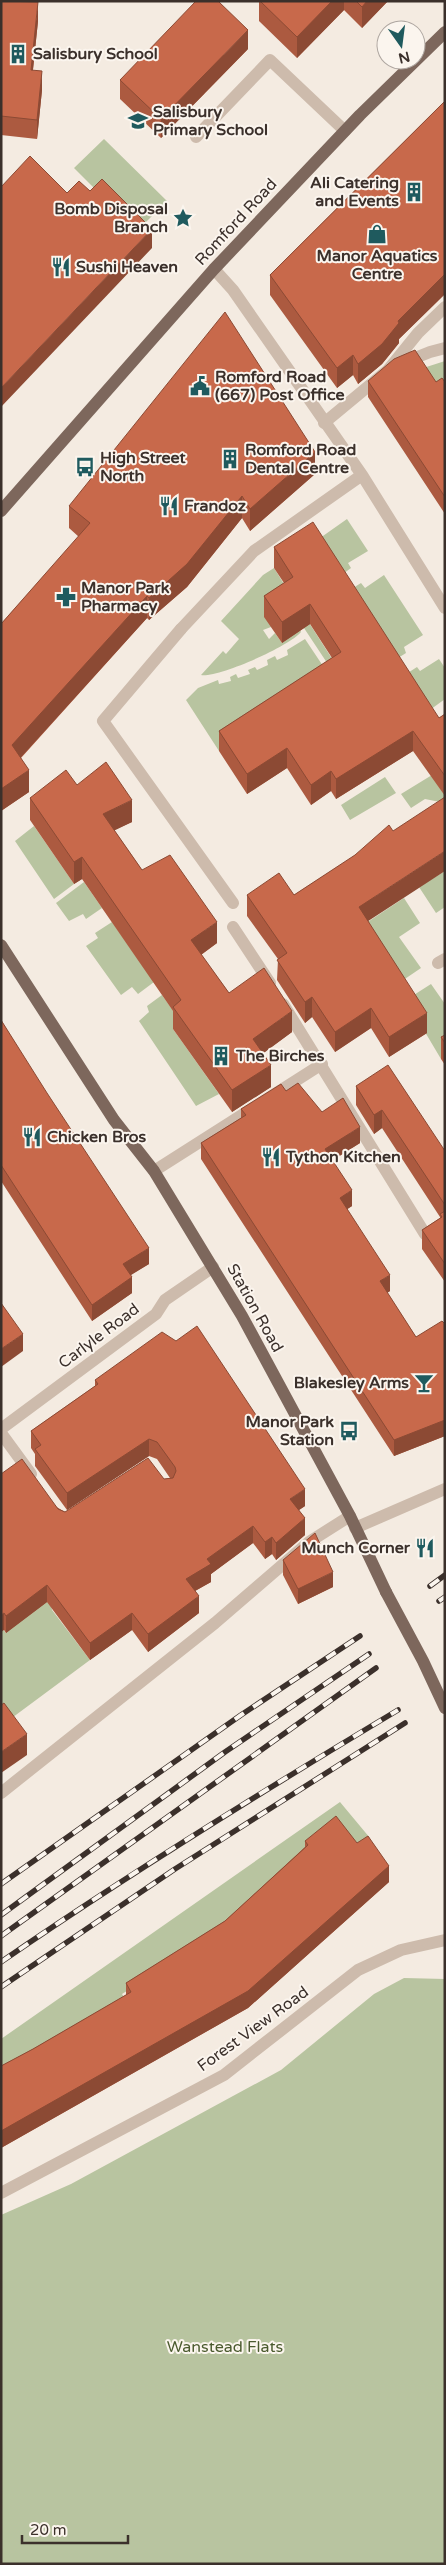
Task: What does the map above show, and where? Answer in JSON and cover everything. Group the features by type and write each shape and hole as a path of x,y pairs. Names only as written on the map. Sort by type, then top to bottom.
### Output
{"main road":[{"name":"Romford Road","path":"1,511 214,269 344,131 445,32"},
{"name":"Station Road","path":"1,945 114,1120 154,1171 242,1316 353,1522 386,1592 424,1661 445,1708"}],"street":[{"path":"196,136 270,60 344,131"},
{"path":"214,269 233,290 362,476 445,608"},
{"path":"324,422 388,370 418,333 445,307"},
{"path":"388,370 430,352 445,348"},
{"path":"233,903 103,721 181,630 254,551 362,476"},
{"path":"233,927 322,1064 425,1234"},
{"path":"154,1171 322,1064"},
{"name":"Carlyle Road","path":"1,1429 156,1314 165,1300 213,1267"},
{"path":"1,1433 38,1483"},
{"path":"1,1793 215,1623 309,1542 353,1522 445,1489"},
{"name":"Forest View Road","path":"1,2193 224,2075 358,1970 401,1950 445,1940"}],"green space":[{"path":"104,139 167,201 137,231 74,168"},
{"path":"445,361 445,399 417,370"},
{"path":"347,519 368,551 348,563 351,568 336,579 313,543"},
{"path":"274,568 297,605 271,627 263,630 269,639 275,633 282,643 300,630 301,632 283,645 253,660 222,672 201,675 223,651 226,654 239,639 221,621 263,575"},
{"path":"384,575 423,635 404,647 406,653 390,663 345,593 361,583 365,588"},
{"path":"304,615 352,690 347,693 298,619"},
{"path":"305,639 329,675 219,751 186,700 198,688 218,680 219,684 231,681 230,677 236,674 238,678 250,674 248,670 255,667 257,670 268,665 267,660 275,656 277,660 288,655 287,650"},
{"path":"439,659 445,668 445,699 423,715 400,678 417,667 420,671"},
{"path":"432,775 445,795 445,803 425,799 411,808 401,794"},
{"path":"385,777 396,793 350,820 341,805"},
{"path":"34,826 74,884 54,899 15,841"},
{"path":"445,871 445,907 436,913 419,887"},
{"path":"84,882 102,908 86,919 83,914 69,921 56,903"},
{"path":"404,898 420,923 399,937 421,968 396,985 357,929"},
{"path":"112,922 154,982 138,994 132,987 121,995 86,946 98,938 95,933"},
{"path":"431,984 445,1004 445,1057 441,1059 406,1000"},
{"path":"162,995 181,1022 173,1029 219,1094 196,1106 139,1021 149,1012 147,1006"},
{"path":"44,1559 52,1610 90,1660 1,1726 1,1627 6,1633"},
{"path":"340,1802 370,1838 370,1846 328,1885 138,1984 122,1994 133,2012 1,2083 1,2039"},
{"name":"Wanstead Flats","path":"404,1978 445,1979 445,2564 1,2564 1,2215 71,2184 281,2070 374,1994"}],"building":[{"name":"Salisbury School","path":"1,1 38,2 31,70 42,71 37,120 1,116"},
{"path":"196,1 218,1 248,30 161,119 120,80"},
{"path":"260,1 332,1 297,37"},
{"path":"356,1 367,1 362,7"},
{"path":"445,101 445,274 398,321 399,323 382,344 358,364 353,355 337,368 270,275"},
{"path":"30,156 67,193 79,181 90,191 102,179 152,229 1,388 1,187"},
{"path":"225,312 315,452 250,509 242,496 187,564 149,598 147,596 12,745 29,770 1,789 1,624 90,523 69,506"},
{"path":"415,350 436,382 442,378 445,382 445,497 368,381 394,359"},
{"path":"313,522 439,718 445,714 445,776 413,731 336,779 331,771 311,785 287,748 247,774 219,731 341,652 310,604 282,622 264,596 293,577 274,547"},
{"path":"106,762 132,800 103,814 142,870 170,855 217,922 191,940 229,993 264,968 292,1011 253,1039 271,1065 232,1090 173,1007 181,1000 82,857 74,862 30,798 66,770 77,785"},
{"path":"445,797 445,851 359,907 427,1013 389,1037 371,1008 335,1032 312,997 305,1002 277,960 287,953 247,895 279,873 294,895 355,855 389,825 393,831"},
{"path":"1,1020 149,1248 123,1264 132,1277 92,1305 1,1165"},
{"path":"445,1035 445,1043 441,1037"},
{"path":"388,1065 445,1151 445,1205 382,1110 374,1115 356,1086"},
{"path":"298,1083 322,1112 343,1098 360,1127 325,1149 352,1190 340,1198 390,1275 380,1281 416,1337 442,1321 445,1324 445,1420 394,1440 201,1143 246,1115 241,1109 281,1084 286,1091"},
{"path":"445,1211 445,1264 422,1230 442,1217 440,1214"},
{"path":"1,1303 23,1334 1,1349"},
{"path":"197,1326 305,1489 290,1499 305,1518 276,1543 272,1537 265,1542 253,1526 207,1559 211,1564 186,1579 199,1596 148,1634 132,1613 90,1643 47,1585 6,1616 4,1613 1,1615 1,1474 22,1459 58,1509 65,1512 148,1458 164,1479 173,1478 176,1471 175,1467 157,1442 149,1439 67,1493 35,1449 41,1445 31,1431 98,1384 95,1380 162,1332 176,1341"},
{"path":"315,1533 333,1572 298,1589 283,1560"},
{"path":"4,1703 27,1734 1,1752 1,1705"},
{"path":"336,1816 357,1843 368,1836 389,1866 248,1991 1,2131 1,2066 131,1992 126,1983 225,1921 308,1845 305,1841"}],"railway":[{"path":"430,1586 445,1575"},
{"path":"439,1601 445,1597"},
{"path":"1,1884 241,1715 360,1636"},
{"path":"1,1915 225,1752 369,1654"},
{"path":"1,1936 376,1668"},
{"path":"1,1962 98,1896 197,1833 398,1710"},
{"path":"1,1987 175,1869 405,1723"}],"place":[{"name":"Salisbury School","path":"18,54"},
{"name":"Salisbury Primary School","path":"138,121"},
{"name":"Ali Catering and Events","path":"414,192"},
{"name":"Bomb Disposal Branch","path":"183,218"},
{"name":"Manor Aquatics Centre","path":"377,234"},
{"name":"Sushi Heaven","path":"61,267"},
{"name":"Romford Road (667) Post Office","path":"200,386"},
{"name":"Romford Road Dental Centre","path":"230,459"},
{"name":"High Street North","path":"85,467"},
{"name":"Frandoz","path":"169,506"},
{"name":"Manor Park Pharmacy","path":"66,597"},
{"name":"The Birches","path":"221,1056"},
{"name":"Chicken Bros","path":"32,1137"},
{"name":"Tython Kitchen","path":"271,1157"},
{"name":"Blakesley Arms","path":"424,1383"},
{"name":"Manor Park Station","path":"349,1431"},
{"name":"Munch Corner","path":"425,1548"}]}
